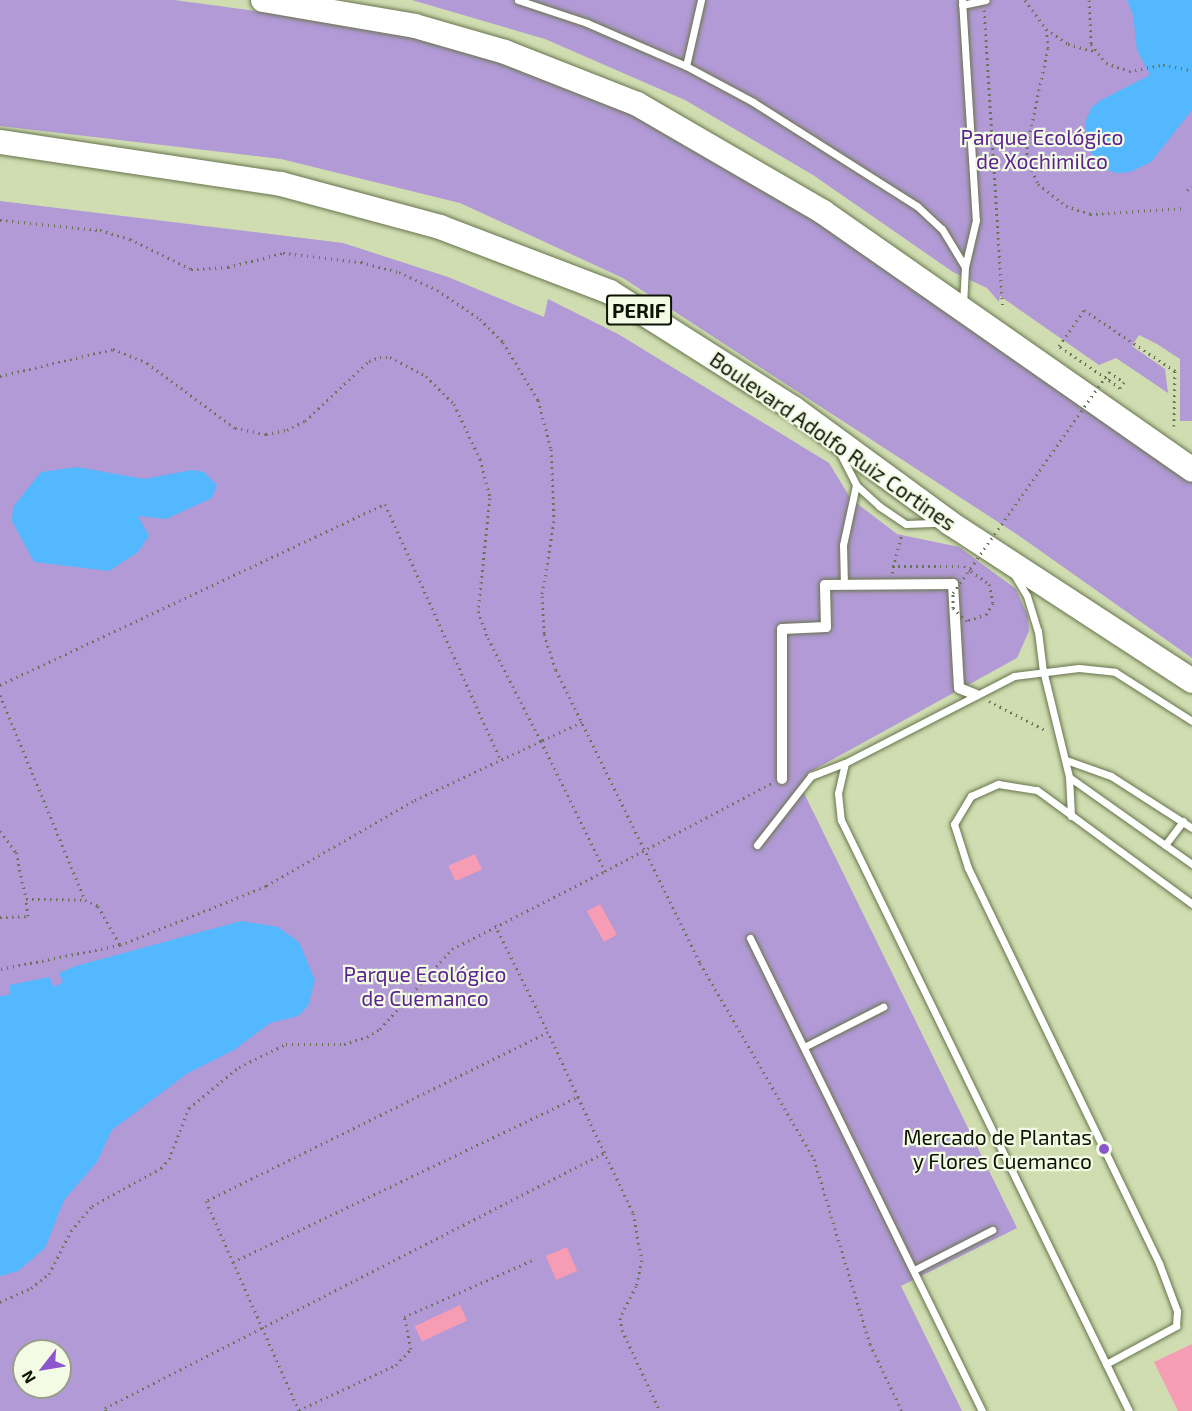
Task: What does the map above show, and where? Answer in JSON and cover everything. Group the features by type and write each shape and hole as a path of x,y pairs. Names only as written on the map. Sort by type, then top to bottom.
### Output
{"highway":[{"path":"263,0 415,26 505,52 637,105 823,212 1192,469"},
{"name":"Boulevard Adolfo Ruiz Cortines","path":"0,142 281,184 440,227 610,292 832,437 950,523 1192,681"}],"street":[{"path":"782,778 782,629 826,627 825,585 953,584 959,688 976,695"}],"lane":[{"path":"518,0 587,23 686,66 753,102 917,206 942,229 965,267"},
{"path":"686,66 700,0"},
{"path":"962,309 965,267 976,220 962,2 984,0"},
{"path":"832,437 856,485 906,524 950,523"},
{"path":"844,585 843,545 856,485"},
{"path":"1005,558 1027,596 1038,631 1042,670 1066,760 1071,816"},
{"path":"757,846 811,776 845,763 1014,676 1042,670 1079,668 1114,672 1192,721"},
{"path":"1066,760 1111,776 1192,828"},
{"path":"845,763 838,793 841,820 1129,1411"},
{"path":"1069,777 1192,864"},
{"path":"1106,1364 1176,1326 1177,1311 1160,1263 968,868 954,824 971,796 998,784 1037,790 1192,904"},
{"path":"1165,845 1183,821"},
{"path":"750,938 982,1411"},
{"path":"804,1047 883,1007"},
{"path":"914,1270 992,1230"}],"path":[{"path":"984,0 1003,308"},
{"path":"1025,0 1046,29 1068,44 1094,51 1117,68 1162,65 1192,70"},
{"path":"1089,0 1094,51"},
{"path":"1046,29 1046,66 1027,147 1027,159 1038,184 1066,206 1090,214 1186,208"},
{"path":"1187,190 1192,186"},
{"path":"0,220 100,230 130,239 191,269 219,269 283,253 361,262 399,272 437,290 480,319 525,372 538,400 551,449 556,487 542,596 544,634 556,670 700,963 814,1159 826,1191 870,1344 901,1411"},
{"path":"892,566 964,566 972,571 989,584 993,603 987,614 967,621 952,608 953,593 1109,378 1109,372 1124,382 1120,388 1109,378 1059,346 1084,310 1175,371 1174,426"},
{"path":"0,376 113,350 147,363 235,428 266,434 287,430 304,421 369,362 380,357 390,357 426,376 454,404 480,459 490,498 478,611 488,638 542,741 605,871"},
{"path":"0,685 385,504 501,760"},
{"path":"892,584 892,566 906,524"},
{"path":"976,695 1060,738"},
{"path":"0,696 85,900"},
{"path":"0,969 120,945 279,880 413,801 582,722"},
{"path":"0,1302 31,1288 49,1274 71,1231 92,1206 161,1168 169,1159 189,1108 212,1087 276,1047 313,1041 351,1043 374,1033 442,958 495,925 605,871 782,778"},
{"path":"0,831 16,852 28,916 0,917"},
{"path":"26,899 85,900 98,906 120,945"},
{"path":"495,925 633,1214 641,1246 640,1272 620,1318 622,1330 660,1411"},
{"path":"535,1259 404,1317 411,1349 396,1365 299,1411 206,1201 548,1032"},
{"path":"233,1262 578,1097"},
{"path":"106,1411 105,1408 604,1153"}],"green space":[{"path":"0,0 174,0 425,34 642,113 825,225 1192,476 1192,658 1018,535 623,278 460,203 281,159 0,126"},
{"name":"Parque Ecológico de Xochimilco","path":"412,0 1192,0 1192,421 1180,421 1180,359 1157,344 1139,335 1132,346 1165,369 1168,393 1116,358 1099,365 1000,296 999,302 987,288 953,272 813,175 685,100 545,39"},
{"name":"Parque Ecológico de Cuemanco","path":"0,201 343,243 448,277 544,317 548,299 618,334 829,463 851,499 897,534 959,547 1016,589 1028,616 1029,631 1017,658 808,773 802,789 1017,1228 901,1286 962,1411 0,1411"}],"water":[{"path":"1127,0 1192,0 1192,110 1151,162 1130,172 1115,173 1101,166 1090,151 1085,123 1091,108 1101,100 1150,75 1137,50 1133,15"},
{"path":"77,467 144,479 192,470 204,472 217,485 212,498 166,519 138,516 149,536 138,552 109,571 34,562 12,521 13,507 41,472"},
{"path":"241,921 278,927 299,942 315,980 308,1006 298,1016 270,1023 234,1050 188,1073 112,1130 97,1162 64,1200 45,1248 18,1271 0,1276 0,996 9,995 10,985 49,977 54,987 63,982 59,973 76,966"}],"building":[{"path":"475,854 482,870 455,881 449,866"},
{"path":"600,904 617,935 604,942 587,911"},
{"path":"567,1247 577,1271 556,1280 546,1256"},
{"path":"460,1305 467,1320 422,1342 415,1326"},
{"path":"1192,1344 1192,1411 1178,1411 1154,1362"}],"place":[{"name":"Mercado de Plantas y Flores Cuemanco","path":"1104,1149"}]}
